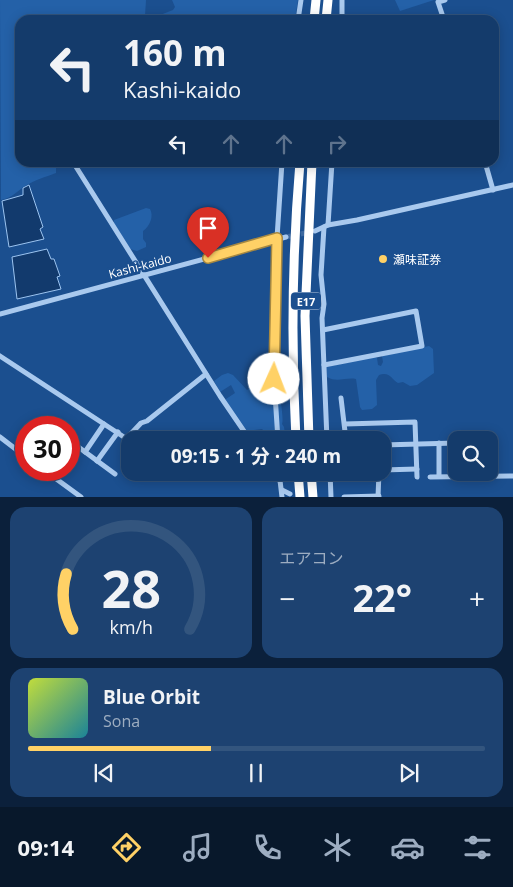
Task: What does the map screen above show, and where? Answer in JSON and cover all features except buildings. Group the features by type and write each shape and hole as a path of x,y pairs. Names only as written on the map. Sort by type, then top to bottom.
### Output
{"highway":[{"path":"314,15 316,0"},
{"path":"326,15 328,0"},
{"name":"E17","path":"296,431 292,317 300,167"},
{"name":"E17","path":"309,431 305,316 312,167"},
{"path":"299,481 300,497"},
{"path":"312,481 313,497"}],"street":[{"path":"299,15 301,0"},
{"path":"342,0 342,15"},
{"path":"442,15 438,2 445,0"},
{"path":"76,167 244,431"},
{"path":"277,431 274,379 277,238 282,167"},
{"path":"327,431 322,318 324,304 321,276 332,167"},
{"path":"486,167 493,190"},
{"path":"315,230 513,185"},
{"name":"Kashi-kaido","path":"0,314 286,236"},
{"path":"323,330 416,311 422,346 324,365"},
{"path":"0,356 121,434"},
{"path":"134,431 141,423 147,421 206,374"},
{"path":"341,398 345,431"},
{"path":"345,424 415,422 417,477"},
{"path":"85,452 104,424"},
{"path":"97,461 118,432"},
{"path":"0,437 15,449"},
{"path":"391,445 448,443"},
{"path":"439,444 439,476"},
{"path":"80,448 115,474"},
{"path":"391,470 417,469"},
{"path":"430,477 448,475"},
{"path":"498,475 513,476"},
{"path":"59,481 81,497"},
{"path":"280,481 282,497"},
{"path":"330,481 331,497"},
{"path":"344,497 378,496 379,481"},
{"path":"282,490 290,494"}],"shaded area":[{"path":"0,0 146,0 145,15 15,15 15,167 56,167 56,173 33,182 1,200"},
{"path":"172,0 298,0 296,15 160,15 173,10 175,7"},
{"path":"395,0 434,0 400,11"},
{"path":"29,185 43,227 40,229 44,239 9,247 2,201 23,195 23,188"},
{"path":"146,208 150,209 152,215 149,224 143,231 146,247 137,251 130,249 114,220"},
{"path":"47,249 51,259 54,259 60,276 57,277 61,289 17,299 12,257"},
{"path":"429,346 433,349 434,373 417,385 410,386 403,382 398,383 386,374 379,375 376,380 377,405 372,409 362,410 360,407 356,379 334,380 327,377 326,367 375,357 377,358 378,365 381,366 383,362 382,356"},
{"path":"268,369 273,384 278,386 281,400 282,424 285,431 264,431 262,429 247,431 226,402 226,399 235,393 231,385 220,392 214,381 228,373 233,375 247,390 259,382"}],"tunnel":[{"path":"286,237 310,232"}],"place":[{"name":"瀬味証券","path":"383,259"}],"route":[{"path":"208,258 277,238 274,379"}]}
